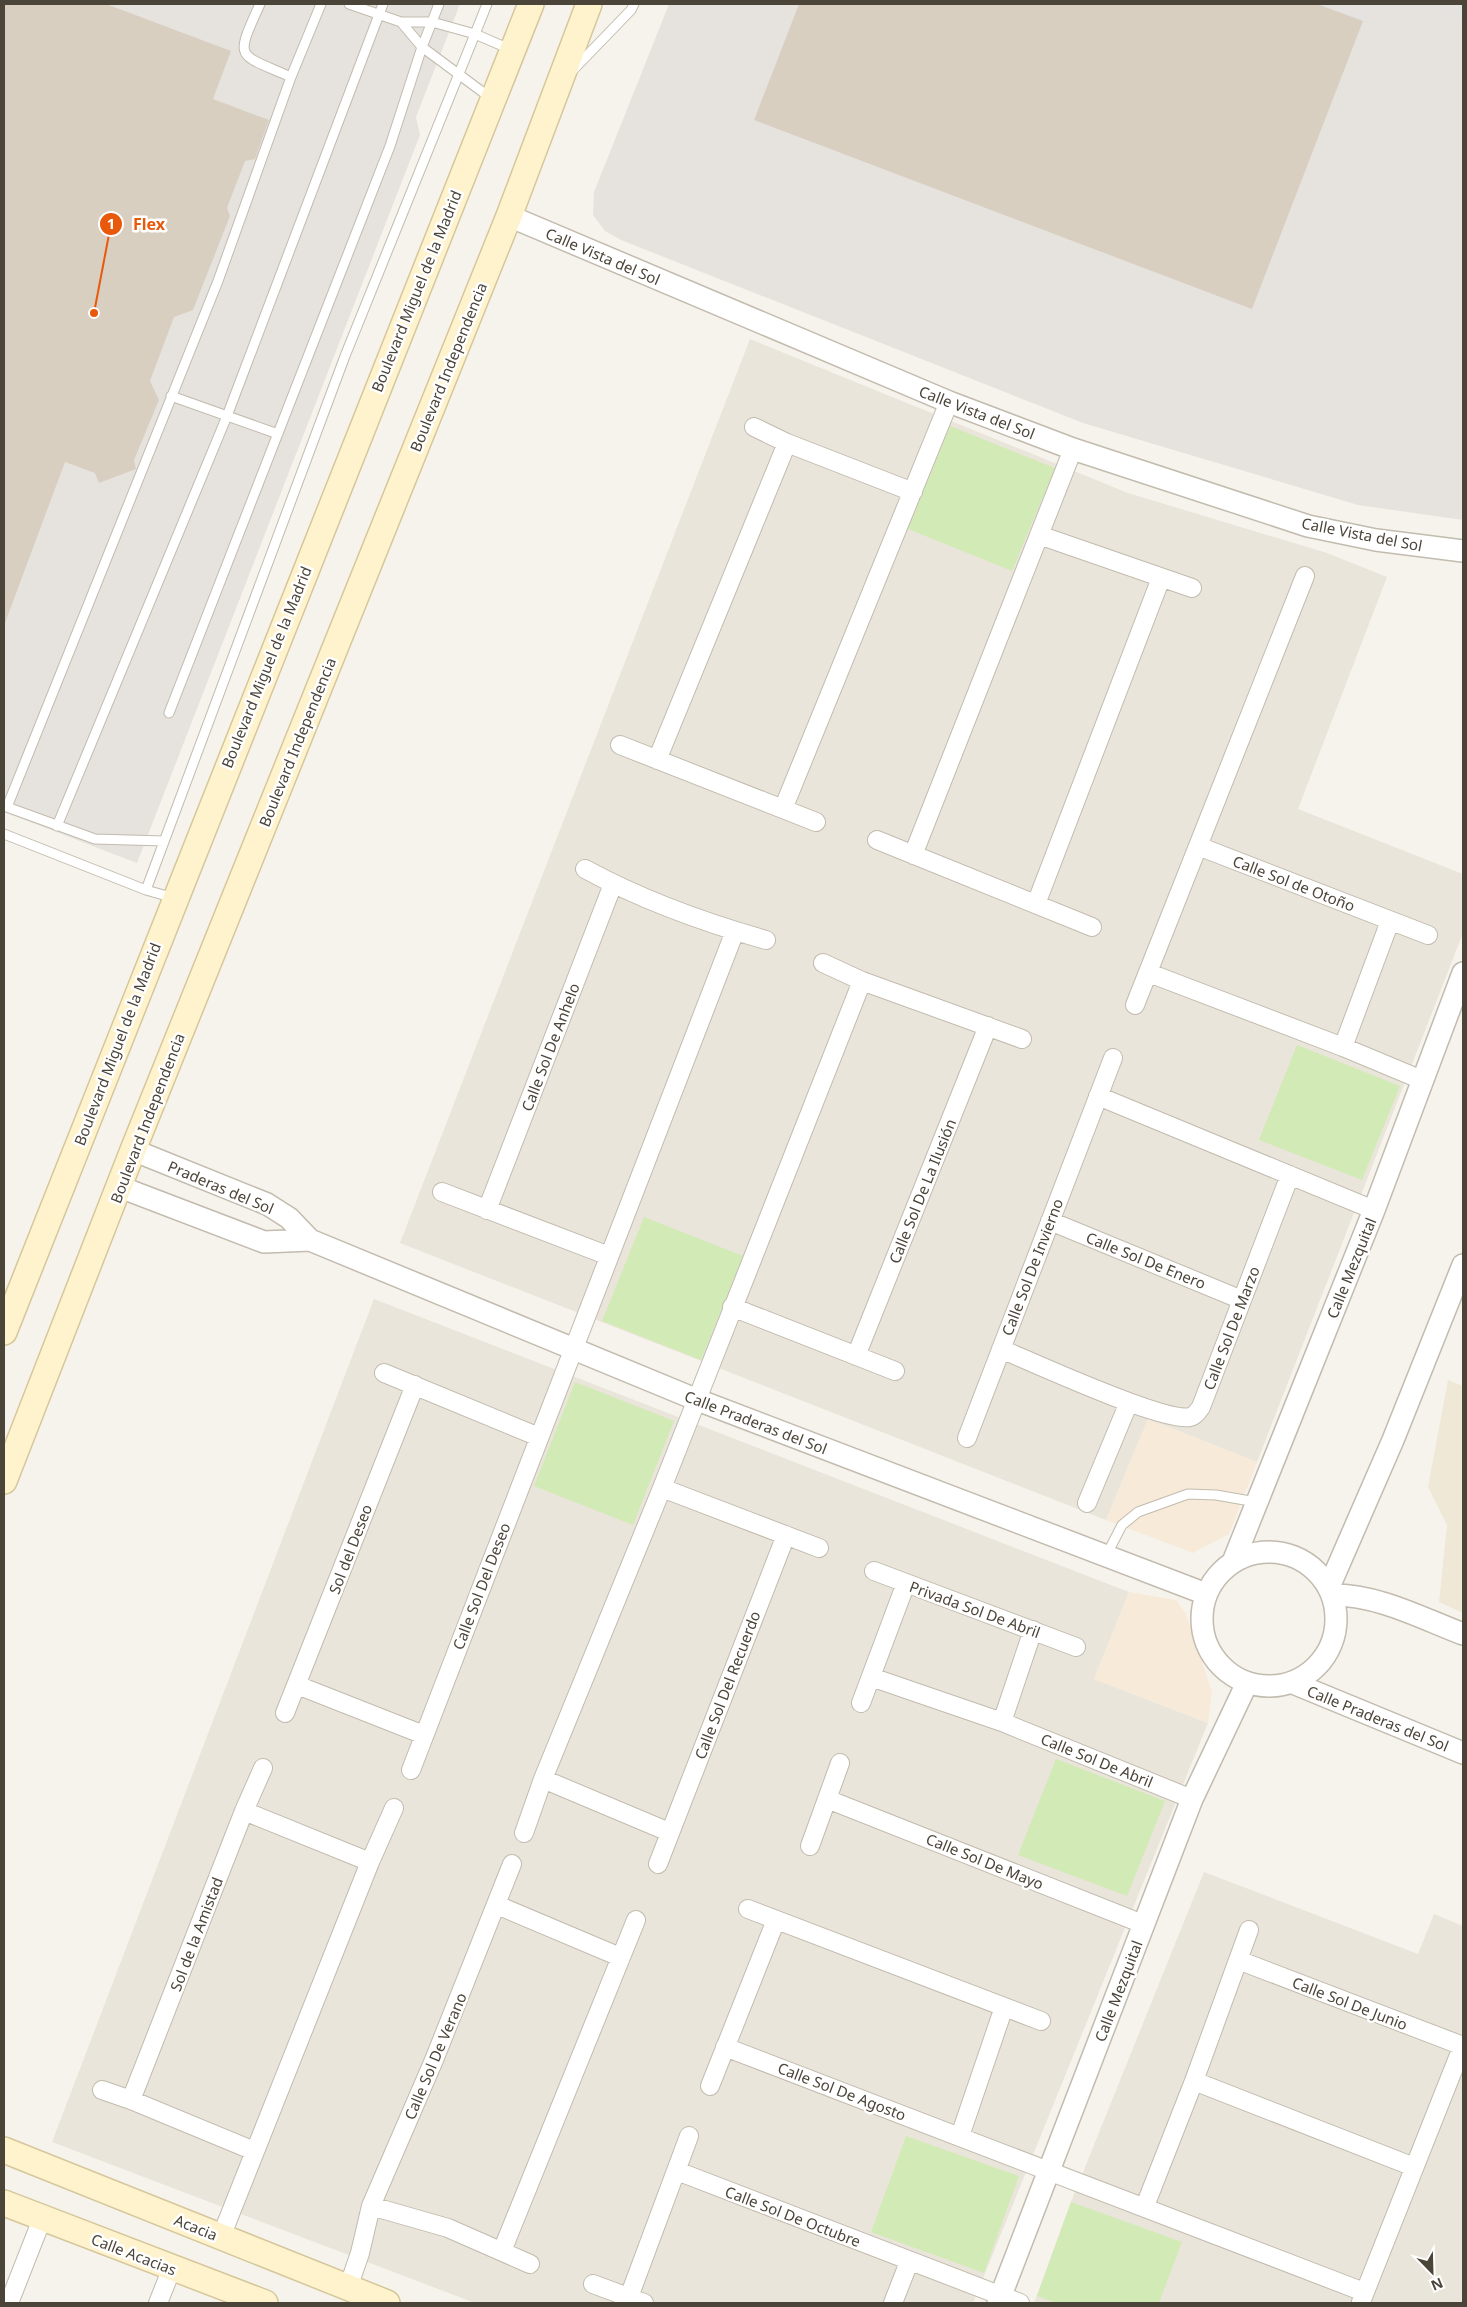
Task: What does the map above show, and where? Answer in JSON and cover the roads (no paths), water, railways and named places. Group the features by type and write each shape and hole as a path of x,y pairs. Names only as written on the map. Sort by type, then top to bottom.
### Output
{"main road":[{"name":"Boulevard Miguel de la Madrid","path":"4,1332 174,898 531,4"},
{"name":"Boulevard Independencia","path":"4,1481 133,1150 508,216 589,4"},
{"name":"Acacia","path":"4,2150 387,2303"},
{"name":"Calle Acacias","path":"4,2203 265,2303"}],"street":[{"name":"Calle Vista del Sol","path":"508,216 948,402 1073,449 1308,526 1376,540 1463,551"},
{"path":"782,809 913,492 948,402"},
{"path":"754,427 787,443 913,492"},
{"path":"657,760 787,443"},
{"path":"913,855 1073,449"},
{"path":"1039,535 1192,588"},
{"path":"1135,1005 1305,576"},
{"path":"1036,904 1161,578"},
{"path":"620,745 816,822"},
{"path":"877,840 1092,927"},
{"name":"Calle Sol de Otoño","path":"1198,846 1428,936"},
{"path":"585,870 612,884 734,931 766,940"},
{"name":"Calle Sol De Anhelo","path":"487,1210 612,884"},
{"path":"1343,1047 1390,921"},
{"path":"574,1347 734,931"},
{"path":"823,963 862,981 1022,1039"},
{"path":"1149,973 1343,1047 1422,1080"},
{"name":"Calle Mezquital","path":"1233,1562 1374,1210 1463,973"},
{"path":"524,1833 543,1780 662,1488 695,1399 862,981"},
{"name":"Calle Sol De La Ilusión","path":"856,1356 988,1026"},
{"name":"Calle Sol De Invierno","path":"966,1438 1113,1058"},
{"path":"1098,1096 1374,1210"},
{"name":"Praderas del Sol","path":"133,1150 267,1204 289,1218 310,1240"},
{"name":"Calle Sol De Marzo","path":"1001,1349 1129,1402 1175,1416 1189,1417 1195,1414 1201,1407 1290,1176"},
{"path":"120,1187 264,1242 310,1240"},
{"path":"442,1192 609,1256"},
{"name":"Calle Sol De Enero","path":"1050,1221 1242,1300"},
{"name":"Calle Praderas del Sol","path":"310,1240 574,1347 695,1399 1107,1554 1206,1594"},
{"path":"1331,1591 1463,1265"},
{"path":"732,1307 895,1371"},
{"name":"Calle Sol Del Deseo","path":"411,1770 574,1347"},
{"path":"384,1373 539,1437"},
{"name":"Sol del Deseo","path":"285,1713 415,1385"},
{"path":"1087,1503 1129,1402"},
{"path":"662,1488 819,1548"},
{"name":"Calle Sol Del Recuerdo","path":"658,1864 786,1535"},
{"path":"1276,1552 1297,1558 1316,1570 1331,1591 1337,1616 1332,1644 1326,1656 1312,1672 1293,1683 1270,1687 1247,1683 1228,1673 1213,1657 1204,1637 1202,1615 1206,1594 1217,1576 1233,1562 1254,1553 1276,1552"},
{"name":"Privada Sol De Abril","path":"874,1571 1076,1647"},
{"path":"861,1702 906,1583"},
{"path":"1331,1591 1379,1601 1463,1634"},
{"path":"1002,1722 1033,1630"},
{"name":"Calle Sol De Abril","path":"872,1677 1002,1722 1192,1799"},
{"name":"Calle Mezquital","path":"999,2300 1192,1799 1247,1683"},
{"name":"Calle Praderas del Sol","path":"1293,1683 1463,1752"},
{"path":"297,1685 424,1735"},
{"path":"810,1846 840,1763"},
{"name":"Sol de la Amistad","path":"131,2100 244,1811 263,1768"},
{"path":"543,1780 669,1832"},
{"name":"Calle Sol De Mayo","path":"827,1799 1143,1924"},
{"path":"221,2237 370,1862 394,1808"},
{"path":"244,1811 370,1862"},
{"name":"Calle Sol De Verano","path":"348,2288 360,2253 371,2206 434,2060 512,1864"},
{"path":"497,1905 620,1957"},
{"path":"748,1909 1041,2021"},
{"path":"502,2251 636,1920"},
{"path":"710,2086 776,1920"},
{"path":"1145,2206 1194,2081 1249,1930"},
{"name":"Calle Sol De Junio","path":"1049,2172 1145,2206 1362,2298 1463,2045 1238,1960"},
{"path":"960,2136 1004,2007"},
{"name":"Calle Sol De Agosto","path":"725,2047 960,2136 1049,2172"},
{"path":"1194,2081 1414,2168"},
{"path":"102,2090 131,2100 254,2151"},
{"path":"593,2284 637,2300 689,2136"},
{"name":"Calle Sol De Octubre","path":"677,2171 909,2262 999,2300 1020,2303"},
{"path":"371,2206 448,2228 530,2264"},
{"path":"9,2303 42,2219"},
{"path":"893,2303 909,2262"},
{"path":"158,2303 172,2268"}],"lane":[{"path":"260,4 243,43 243,51 247,58 291,77"},
{"path":"164,841 107,840 57,826 5,806 218,281 291,77 321,4"},
{"path":"349,4 401,22 432,22 475,34 512,50"},
{"path":"57,826 227,416 383,4"},
{"path":"169,713 390,146 422,47 439,4"},
{"path":"146,890 345,356 487,4"},
{"path":"558,84 631,10 634,4"},
{"path":"401,22 422,47 493,100"},
{"path":"171,396 278,434"},
{"path":"4,834 146,890 174,898"},
{"path":"1107,1554 1122,1525 1138,1512 1188,1494 1216,1495 1257,1502"}],"place":[{"name":"Flex","path":"94,313"}]}
